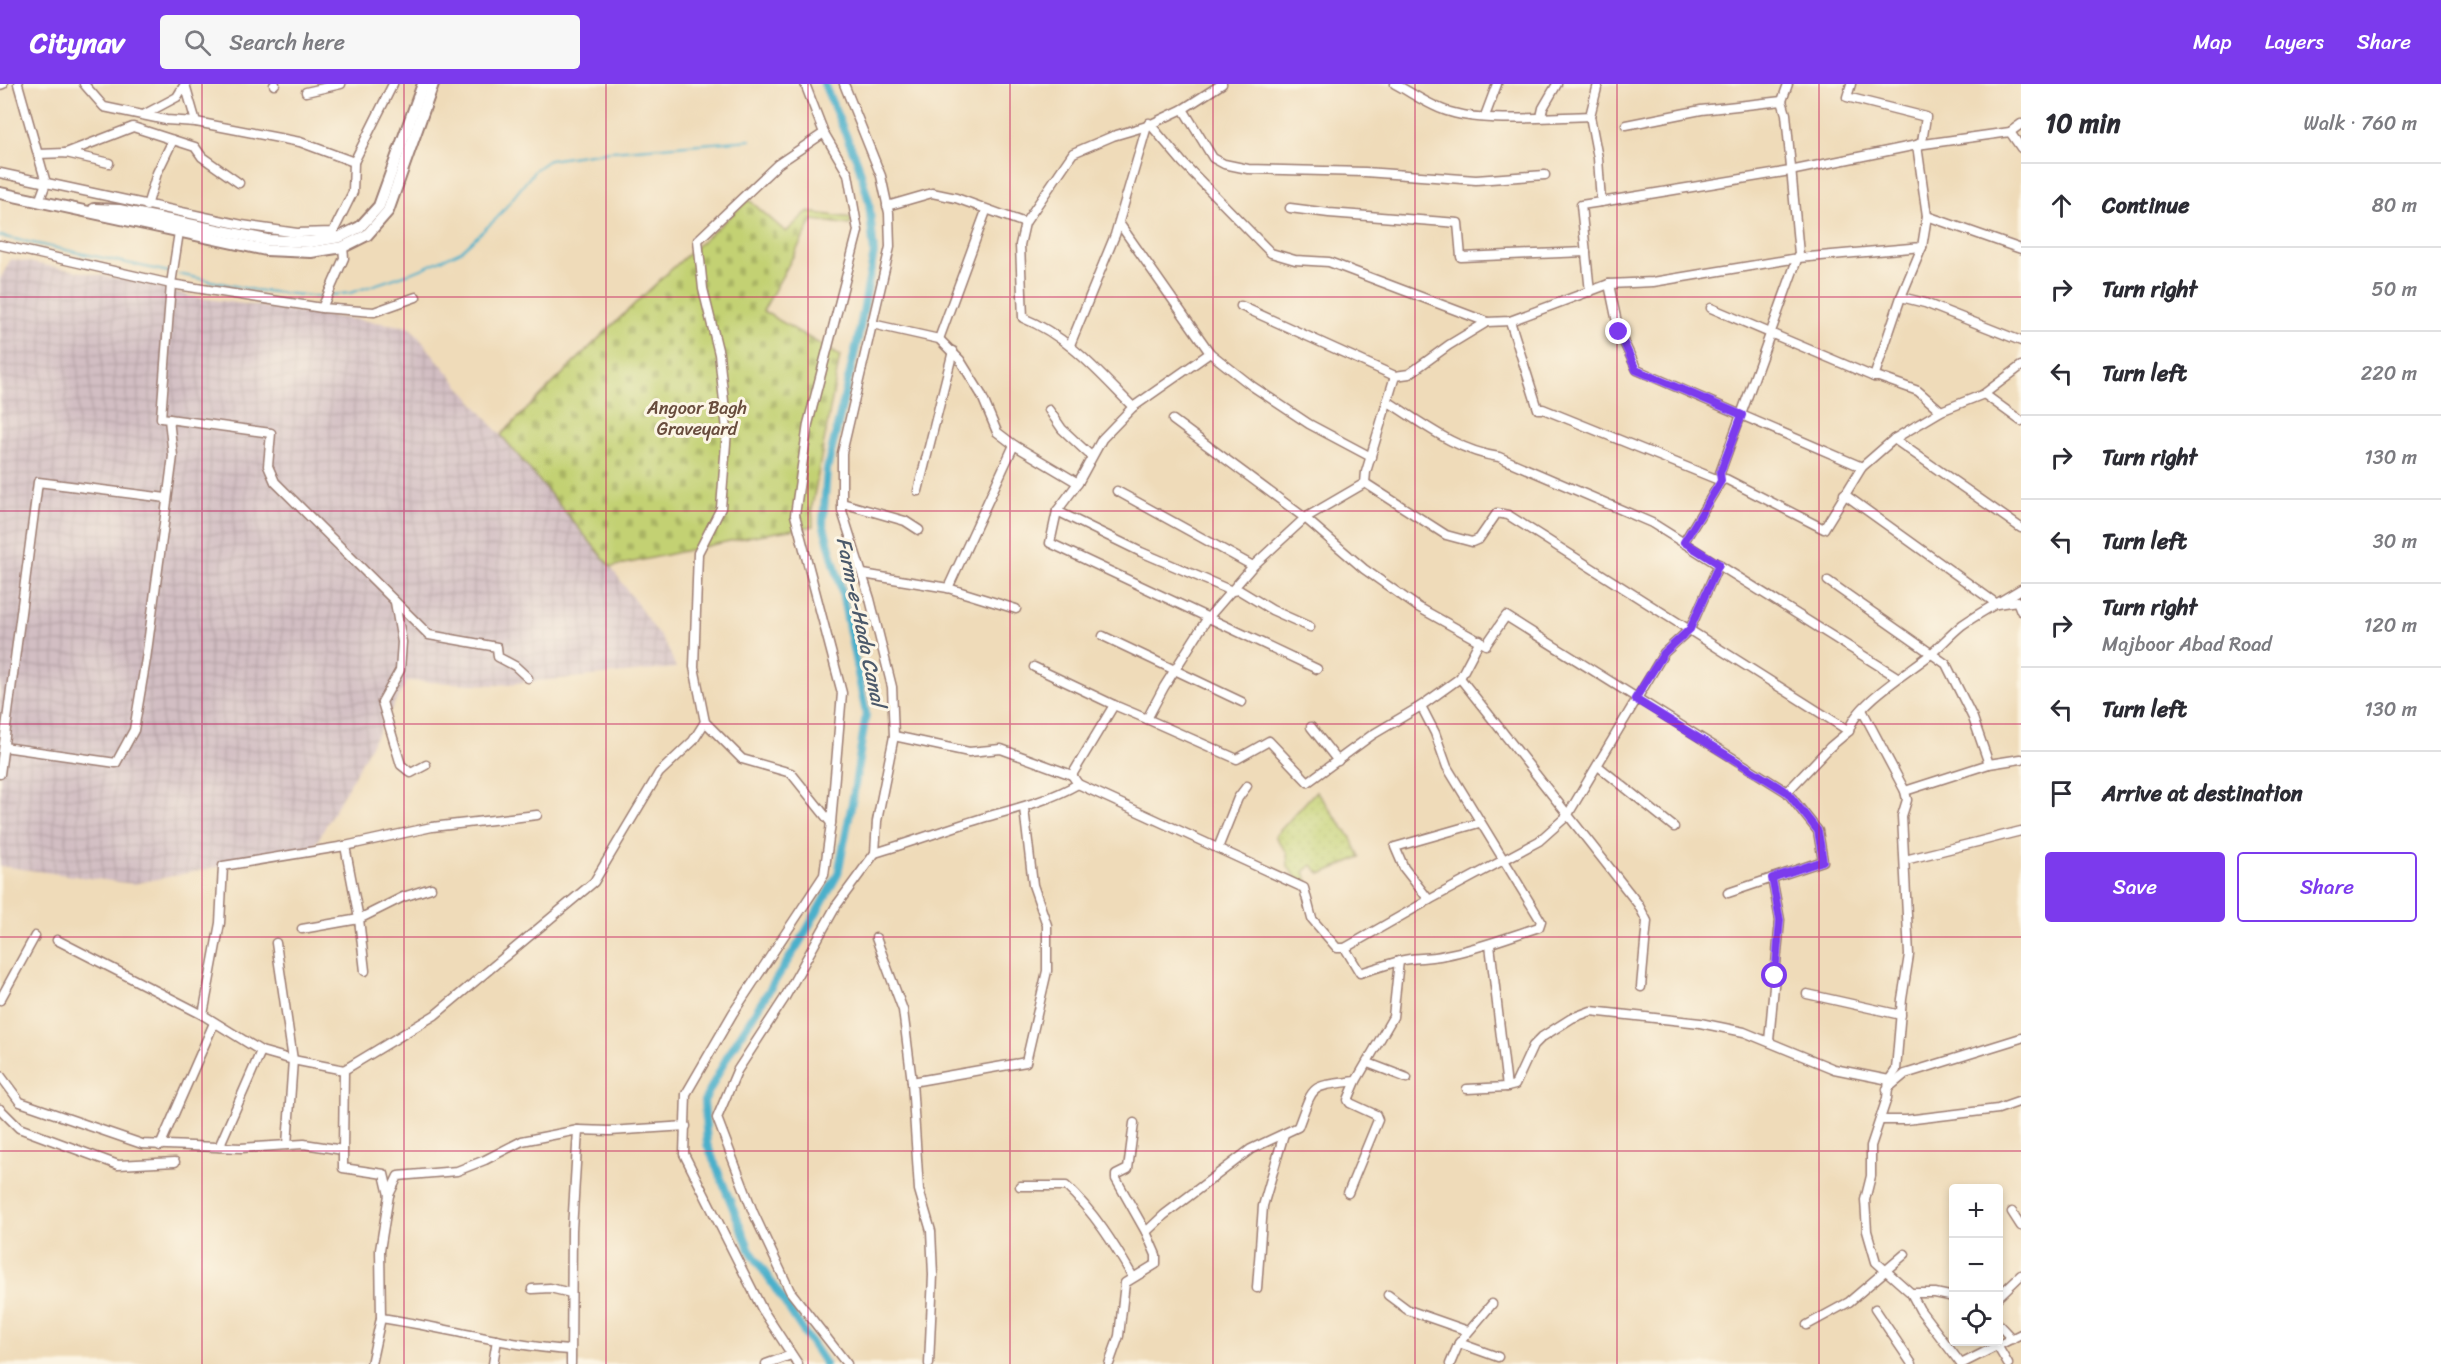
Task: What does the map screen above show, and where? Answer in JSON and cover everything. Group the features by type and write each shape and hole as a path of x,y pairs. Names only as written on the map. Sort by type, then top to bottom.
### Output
{"main road":[{"path":"58,207 119,210 267,240 310,242 340,237 360,227 379,206 423,84"},
{"path":"0,193 266,250 310,252 343,247 367,235 388,211 433,84"}],"street":[{"path":"18,84 46,183 39,202"},
{"path":"84,84 104,107 165,120 196,122 300,142 354,162"},
{"path":"145,114 177,97 185,84"},
{"path":"185,84 196,122"},
{"path":"306,92 341,84"},
{"path":"0,173 147,206 297,234 333,232 353,192 354,162 393,84"},
{"path":"798,1364 762,1309 684,1154 686,1094 733,1013 824,875 831,823 842,693 795,515 808,424 858,231 848,174 824,133 805,84"},
{"path":"844,84 881,176 887,206 890,247 842,453 842,511 863,574 892,687 894,736 877,821 875,853 836,906 784,999 737,1071 717,1118 753,1212 790,1291 847,1364"},
{"path":"1133,406 1070,345 1023,318 1020,245 1025,223 1073,153 1113,136 1148,125 1183,109 1222,84"},
{"path":"1395,84 1448,112 1485,116 1590,116"},
{"path":"1485,116 1497,84"},
{"path":"1541,117 1543,108 1557,84"},
{"path":"1598,84 1590,116 1598,158 1601,202"},
{"path":"1684,542 1721,481 1720,473 1799,254 1786,114 1782,101 1788,84"},
{"path":"1851,84 1847,97 1926,117 1922,142 1917,145"},
{"path":"1626,125 1701,110 1782,101"},
{"path":"1183,109 1213,158 1224,164 1248,169 1365,172 1476,180 1545,175"},
{"path":"1590,292 1581,205 1790,171 1917,145 2010,132 2021,124"},
{"path":"1070,345 1119,223 1148,125"},
{"path":"1148,125 1271,253 1295,260 1329,262 1487,322 1509,321 1608,284 1629,285 1664,281 1798,258 1922,247"},
{"path":"66,153 133,126 195,147 202,157 239,183"},
{"path":"2010,132 2021,148"},
{"path":"824,133 778,164 698,240 703,290 719,354 727,429 721,507 698,553 694,667 705,722 742,759 791,773 831,823"},
{"path":"147,206 157,173 173,140"},
{"path":"1874,377 1901,297 1922,247 1927,216 1917,145"},
{"path":"38,154 66,153 109,163"},
{"path":"887,206 932,193 956,198 1025,223"},
{"path":"1290,208 1458,223 1461,257 1586,252"},
{"path":"939,339 986,210"},
{"path":"1927,216 2021,249"},
{"path":"1119,223 1210,353 1252,386 1309,424 1371,457"},
{"path":"179,232 171,284 161,418 271,433 268,466 275,482 429,635 497,647 498,657 515,666 528,678"},
{"path":"0,245 171,284 322,308 374,312 416,297"},
{"path":"322,308 344,258 343,247"},
{"path":"1608,284 1619,332 1636,370 1862,467"},
{"path":"1901,297 1925,303 2021,341"},
{"path":"1241,306 1395,376 1409,374 1449,345 1487,322"},
{"path":"1711,308 1874,377 1918,391 1941,411"},
{"path":"1509,321 1538,409 1543,409 1721,481 1726,479 1824,529 1862,467 1894,439 1941,411 1984,394 2021,366"},
{"path":"872,324 939,339 953,351 981,393 997,432 1014,445 1078,483"},
{"path":"918,491 953,351"},
{"path":"1210,353 1133,406 1102,439 1090,456 1078,483 1057,511 1050,543 1317,669"},
{"path":"1147,718 1207,619 1253,566 1305,518 1345,497 1365,483 1395,376"},
{"path":"1984,394 2021,421"},
{"path":"1387,401 1453,442 1485,455 1499,457 1652,523 1897,677"},
{"path":"1049,410 1062,429 1090,456"},
{"path":"4,747 116,763 134,730 146,659 172,456 170,419"},
{"path":"1173,420 1305,518 1364,569 1418,607 1486,645 1506,616 1635,699 1787,792 1818,831 1823,861 1728,893"},
{"path":"1894,439 2021,528"},
{"path":"948,588 1014,445"},
{"path":"0,774 38,482 165,498"},
{"path":"1365,483 1446,535 1472,542 1479,538 1497,513 1508,515 1849,731"},
{"path":"1117,491 1253,566"},
{"path":"1844,495 1997,604 2017,602 2021,611"},
{"path":"842,503 905,521 919,530"},
{"path":"1057,511 1141,552 1232,591 1239,590 1272,610 1310,627"},
{"path":"894,736 969,752 1001,749 1072,775 1078,784 1304,888 1312,919 1337,948 1346,948 1539,841 1567,816 1599,766 1635,699 1664,653 1690,629 1719,564"},
{"path":"863,574 948,588 1016,609"},
{"path":"1828,581 1930,655 1946,664 1973,718 1989,765"},
{"path":"1787,792 1830,747 1849,731 1850,724 1862,710 1897,677 1930,655 1962,625 2021,589"},
{"path":"395,602 402,642 400,670 382,702 401,765 411,772 426,765"},
{"path":"1103,636 1242,702"},
{"path":"1034,667 1237,759 1269,741 1308,782 1372,735 1421,706 1460,678 1480,640"},
{"path":"1460,678 1638,904 1647,921 1641,987"},
{"path":"1072,775 1114,705"},
{"path":"1346,948 1360,973 1411,958 1442,956 1490,945 1539,927 1541,921 1447,767 1435,733 1421,706"},
{"path":"1862,710 1905,791 1907,800 1902,816 1910,955 1896,1070 1888,1085 1881,1120 1871,1146 1871,1176 1865,1200 1867,1232 1876,1262 1911,1293 1920,1310 1961,1364 2021,1334"},
{"path":"57,940 203,1015 261,1051 292,1060 344,1070 435,1015 594,882 659,773 693,741 705,722"},
{"path":"1311,727 1338,761"},
{"path":"1905,791 1989,765 2021,759"},
{"path":"1599,766 1674,827"},
{"path":"875,853 986,817 1024,808 1078,784"},
{"path":"1218,848 1238,798 1247,786"},
{"path":"912,1082 1026,1062 1047,971 1047,925 1033,885 1024,808"},
{"path":"203,1015 220,923 223,866 345,846 432,827 537,815"},
{"path":"1429,900 1404,868 1395,847 1479,822"},
{"path":"1905,860 2021,831"},
{"path":"345,846 359,919 365,971"},
{"path":"1769,1041 1780,920 1772,878"},
{"path":"302,929 359,919 403,897 431,888"},
{"path":"0,1000 35,936"},
{"path":"876,938 903,1010 912,1082 919,1190 931,1231 933,1275 929,1364"},
{"path":"276,943 292,1060 287,1145"},
{"path":"1490,945 1507,1087"},
{"path":"1348,1193 1378,1120 1376,1115 1348,1100 1356,1081 1393,1017 1399,961"},
{"path":"1807,994 1901,1015"},
{"path":"1467,1089 1515,1085 1533,1046 1542,1037 1572,1018 1591,1011 1700,1023 1744,1032 1834,1069 1888,1085 1905,1074 2021,1038"},
{"path":"160,1146 214,1023"},
{"path":"219,1147 261,1051"},
{"path":"1368,1063 1407,1078"},
{"path":"344,1070 342,1168 384,1174 389,1195"},
{"path":"0,1075 20,1102 141,1144 219,1147 304,1144 343,1150"},
{"path":"1146,1232 1164,1215 1251,1149 1298,1127 1311,1091 1319,1086 1356,1081"},
{"path":"1881,1120 1906,1120 1998,1109 2021,1101"},
{"path":"0,1109 19,1128 118,1165 175,1162"},
{"path":"1109,1364 1119,1336 1125,1283 1156,1264 1156,1256 1146,1232 1116,1179 1116,1175 1128,1169 1134,1123"},
{"path":"371,1364 381,1318 380,1250 389,1195 398,1176 457,1171 522,1141 578,1130 610,1131 686,1126"},
{"path":"571,1364 571,1293 578,1130"},
{"path":"1257,1288 1263,1206 1284,1134"},
{"path":"1020,1186 1066,1186 1079,1198 1110,1239 1133,1277"},
{"path":"2012,1212 2021,1226"},
{"path":"1807,1325 1849,1302 1905,1254"},
{"path":"2003,1292 2021,1275"},
{"path":"532,1289 550,1288 571,1293"},
{"path":"1911,1293 1935,1293 1949,1296"},
{"path":"1388,1295 1408,1310 1468,1331"},
{"path":"1450,1364 1459,1343 1492,1304"},
{"path":"1875,1309 1912,1364"},
{"path":"381,1318 540,1348 570,1350"},
{"path":"2003,1329 2012,1339"},
{"path":"493,1364 497,1340"},
{"path":"1459,1343 1498,1357"},
{"path":"1994,1348 2008,1364"},
{"path":"766,1364 791,1355"}],"shaded area":[{"path":"11,259 148,284 193,297 410,327 611,567 668,648 676,668 497,685 407,681 314,847 133,884 0,866 0,279"}],"green space":[{"name":"Angoor Bagh Graveyard","path":"749,200 786,232 807,212 852,218 850,225 813,220 763,311 840,356 812,506 813,526 753,536 611,567 501,435 654,286"},
{"path":"1316,791 1351,838 1360,857 1321,874 1312,865 1304,872 1308,881 1304,886 1288,867 1287,853 1275,836"}],"waterway":[{"name":"Farm-e-Hada Canal","path":"824,84 858,163 869,202 874,253 858,338 827,470 823,523 841,588 866,714 838,874 801,940 728,1055 704,1101 707,1144 750,1250 825,1364"},
{"path":"331,295 350,293 419,270 461,251 497,218 536,169 549,160 611,151 751,140"},
{"path":"0,236 169,272"},
{"path":"178,274 254,290 322,297"}],"route":[{"path":"1619,332 1636,370 1742,415 1720,473 1721,481 1684,542 1719,564 1690,629 1664,653 1635,699 1787,792 1818,831 1823,861 1772,878 1780,920 1775,976"}]}
